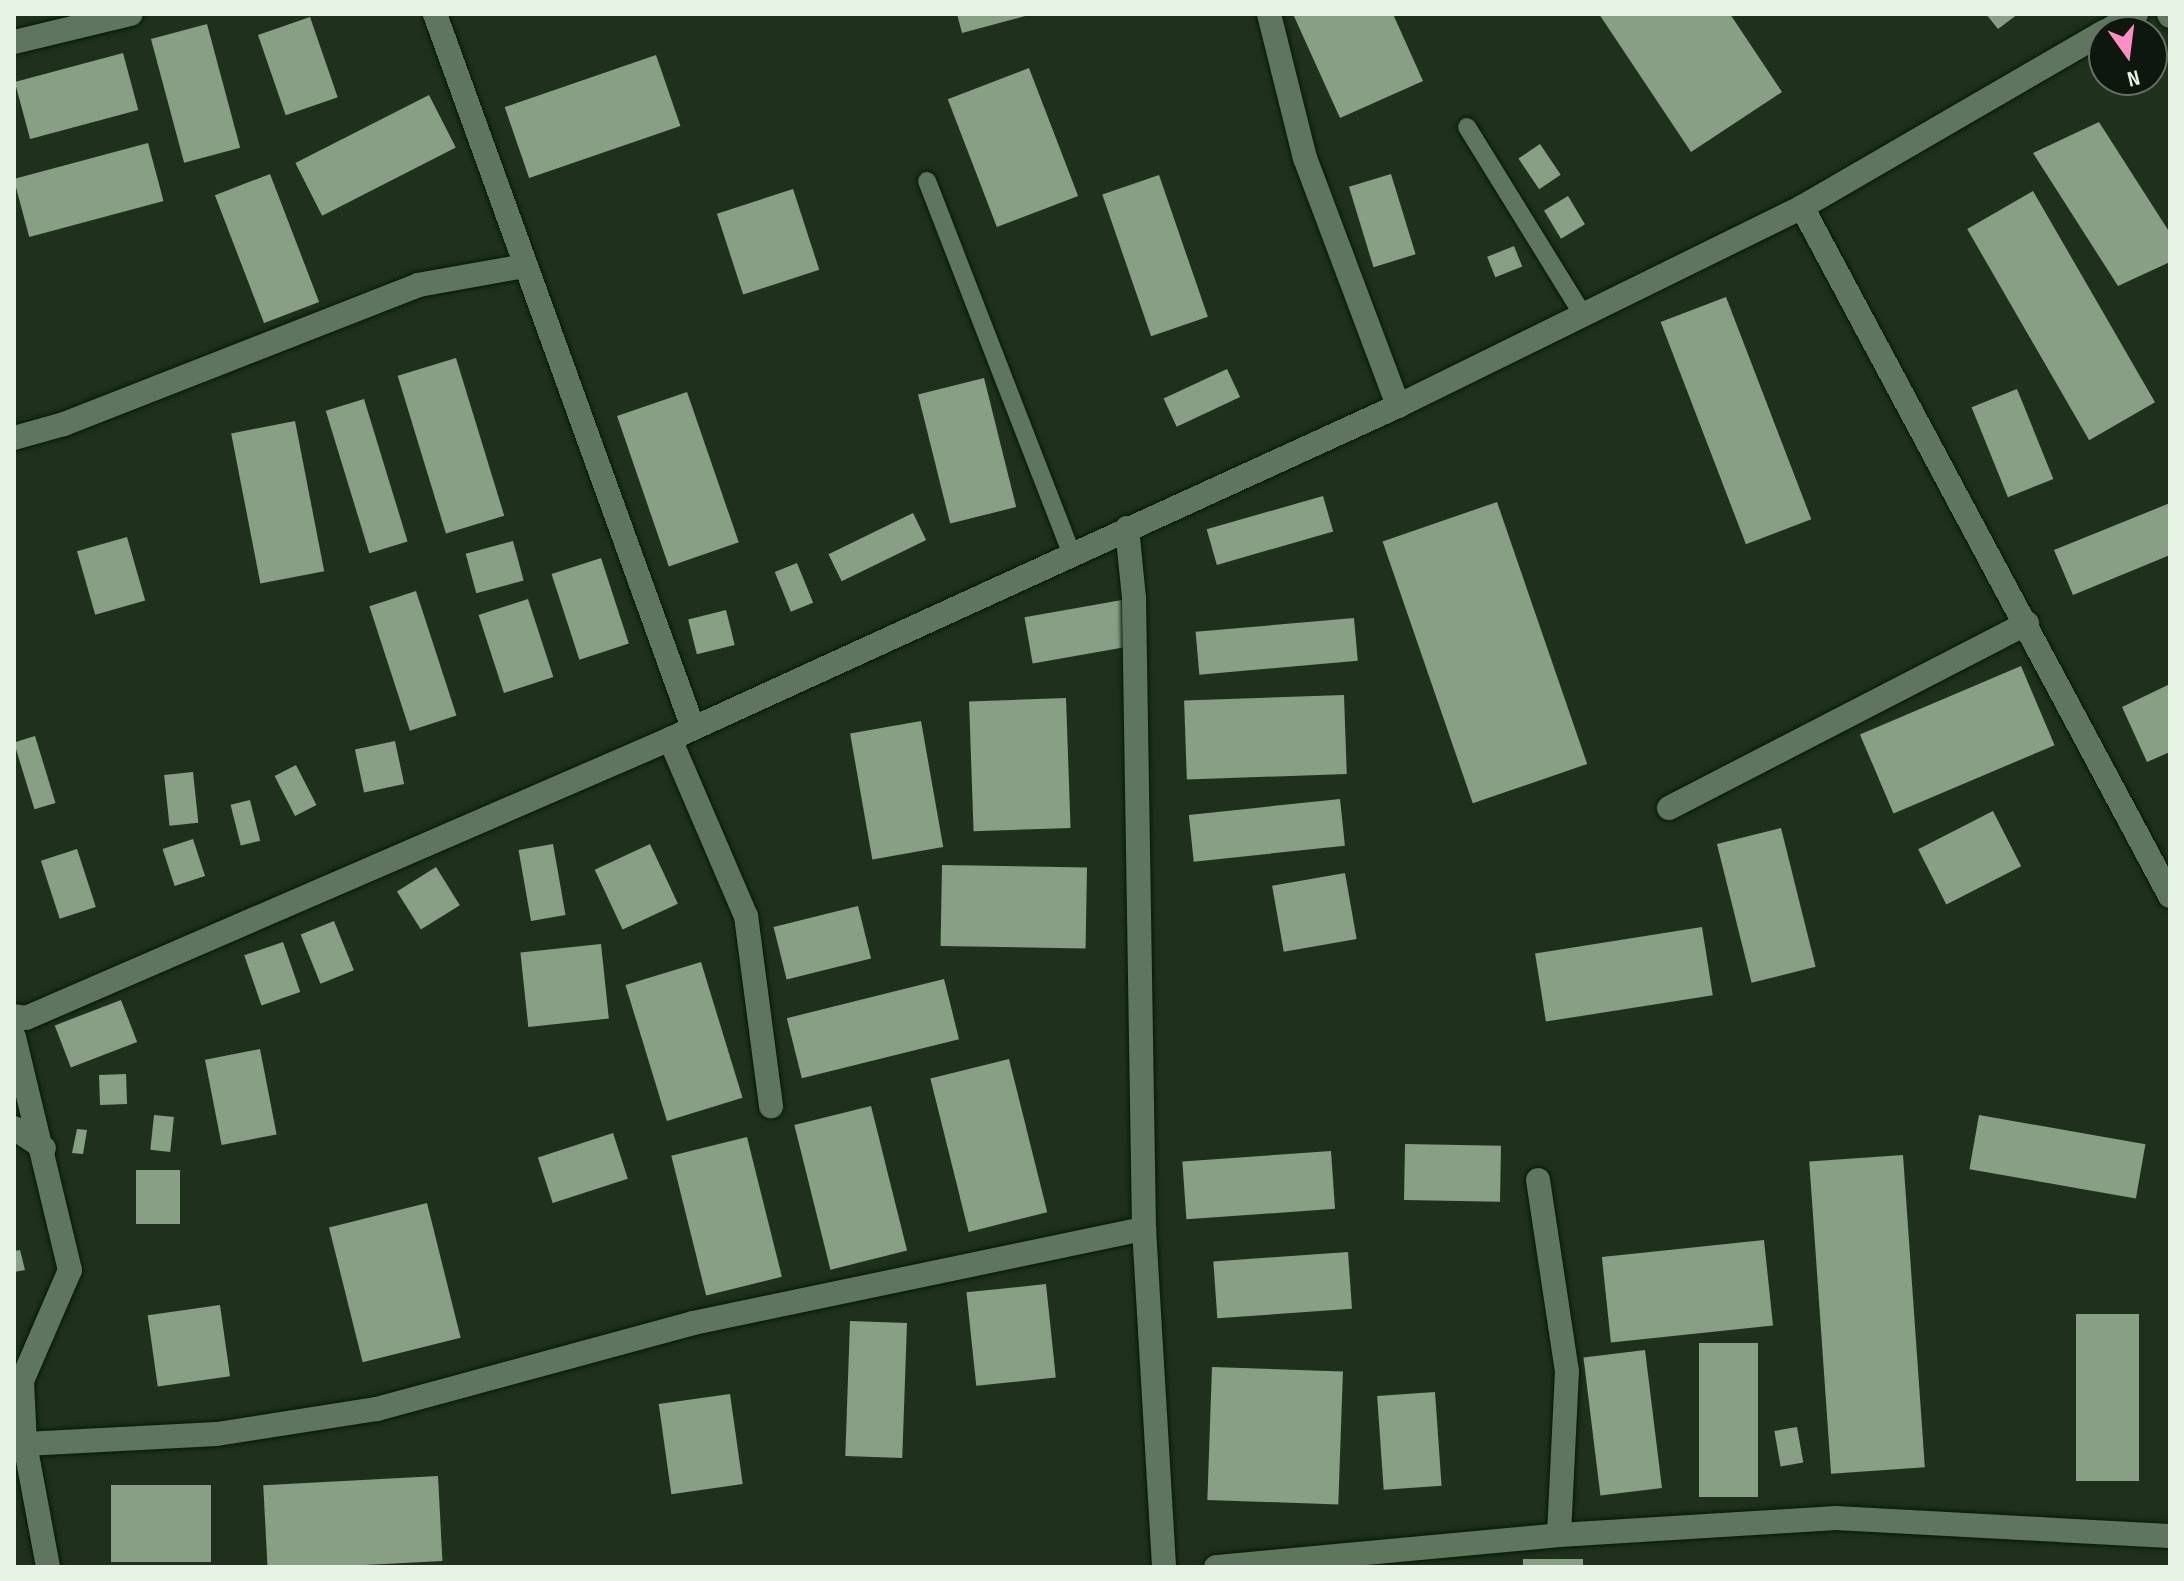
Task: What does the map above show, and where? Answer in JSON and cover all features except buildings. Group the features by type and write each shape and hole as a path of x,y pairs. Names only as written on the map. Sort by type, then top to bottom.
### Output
{"street":[{"path":"14,42 131,14"},
{"path":"435,14 692,725"},
{"path":"1269,14 1305,158 1398,406"},
{"path":"14,1016 40,1012 670,739 692,725 1398,406 1802,207 2088,41"},
{"path":"1802,207 2027,623 2170,896"},
{"path":"14,438 64,424 418,285 525,266"},
{"path":"1127,528 1135,614 1144,1229 1164,1567"},
{"path":"1669,808 2027,623"},
{"path":"670,739 746,916 771,1106"},
{"path":"14,1037 44,1148 70,1270 22,1381 25,1444 48,1567"},
{"path":"14,1128 44,1148"},
{"path":"1538,1180 1567,1371 1559,1535"},
{"path":"25,1444 217,1434 377,1409 693,1323 1144,1229"},
{"path":"1216,1567 1343,1561 1559,1535 1836,1518 2170,1536"}],"lane":[{"path":"1467,127 1583,315"},
{"path":"927,181 1072,554"}]}
